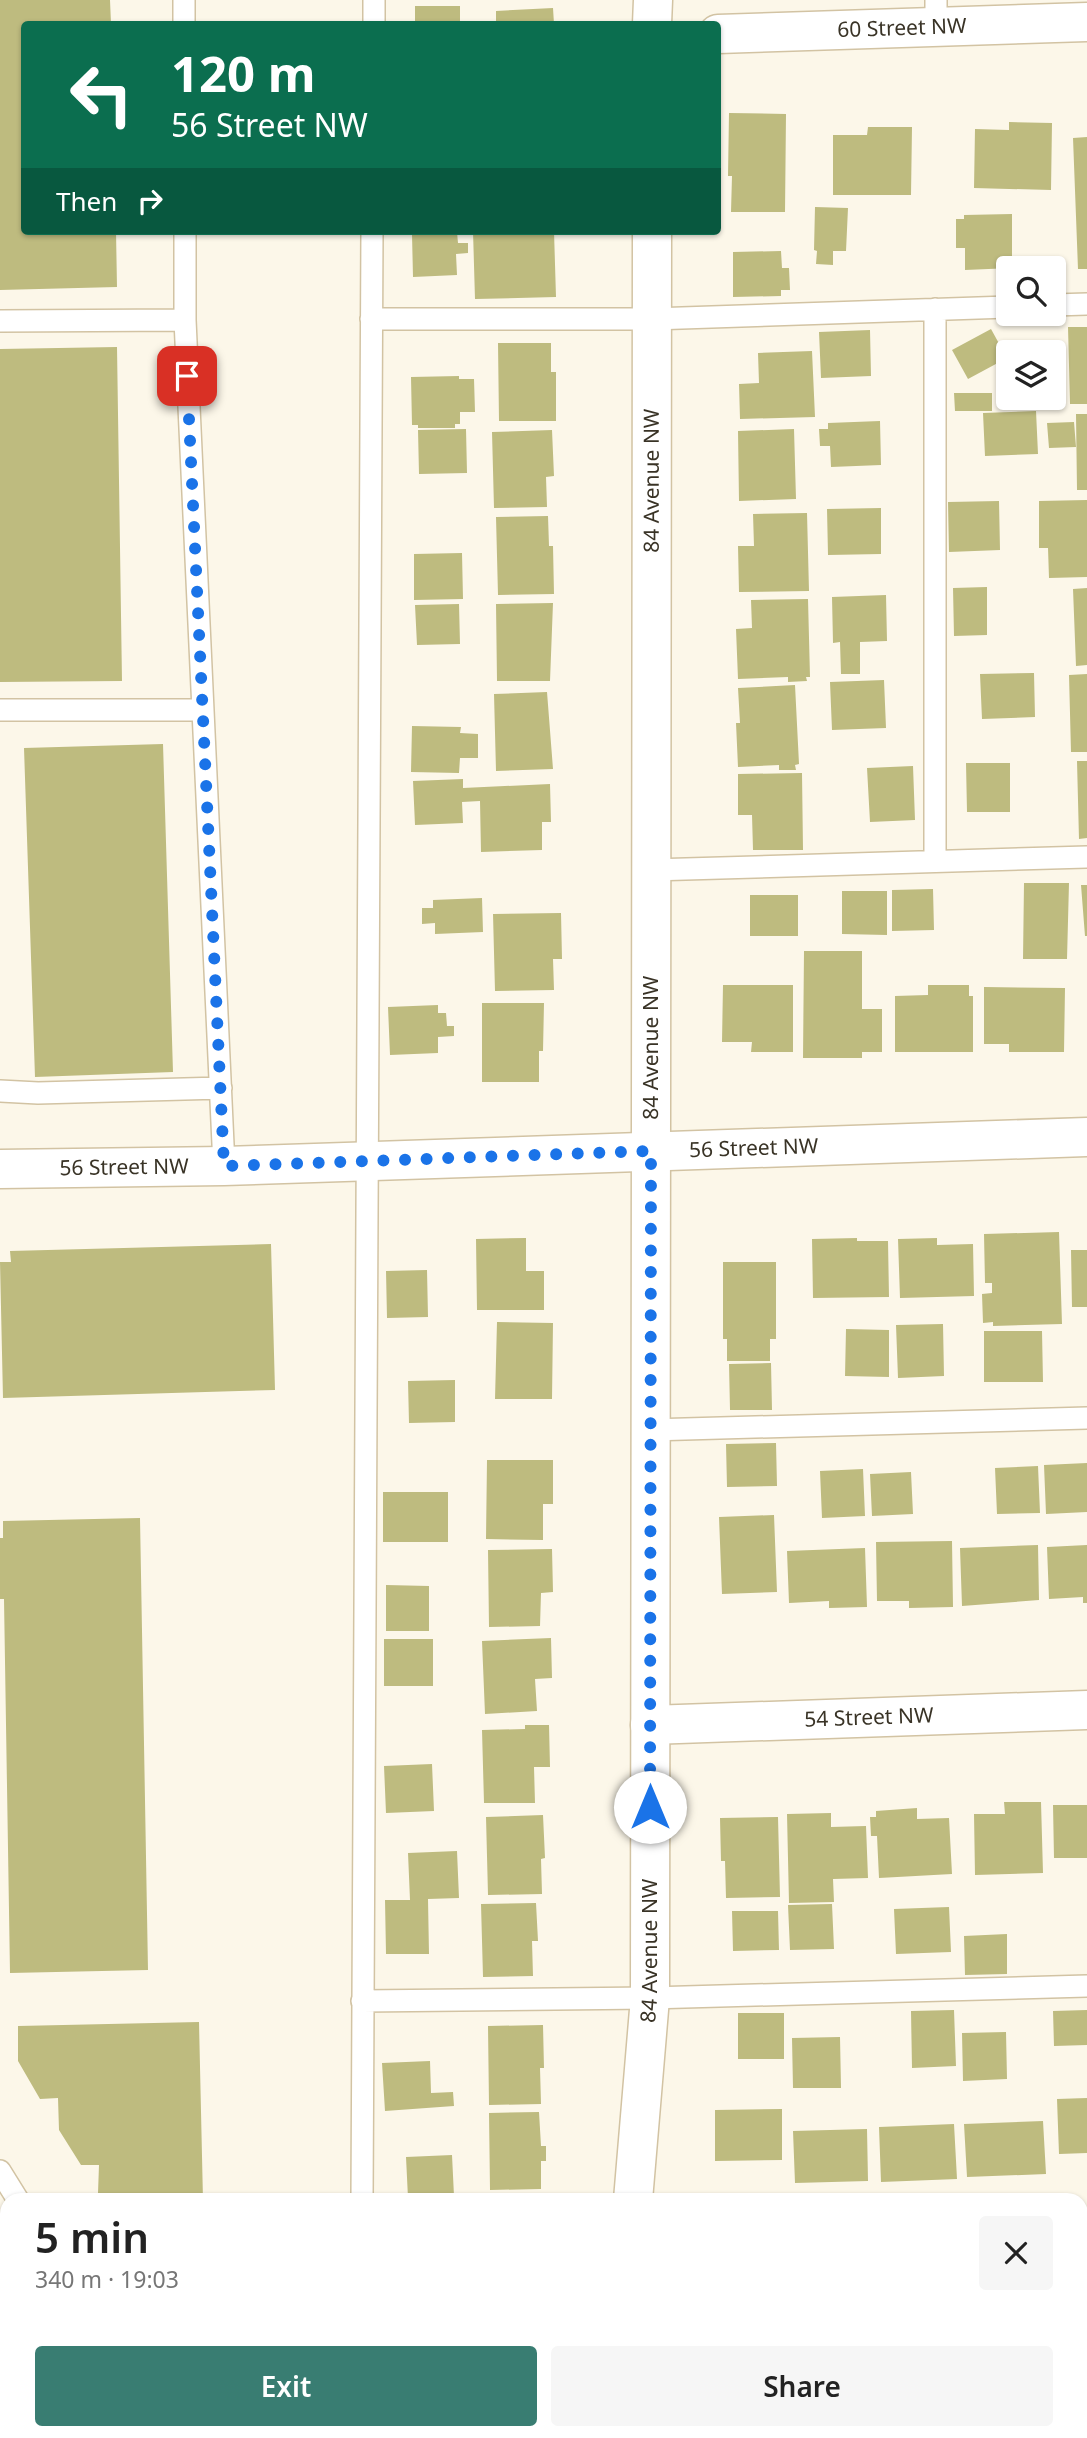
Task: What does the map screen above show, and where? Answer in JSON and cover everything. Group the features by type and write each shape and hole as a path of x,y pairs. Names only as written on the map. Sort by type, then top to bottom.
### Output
{"street":[{"path":"652,21 653,0"},
{"name":"60 Street NW","path":"721,34 936,13 1087,22"},
{"name":"84 Avenue NW","path":"634,2193 650,1998 652,235"},
{"name":"56 Street NW","path":"0,1170 224,1166 1087,1137"},
{"name":"54 Street NW","path":"650,1725 1087,1710"}],"lane":[{"path":"184,0 184,21"},
{"path":"374,0 374,21"},
{"path":"185,235 185,320 201,710 224,1166"},
{"path":"362,2193 372,235"},
{"path":"1066,305 1087,304"},
{"path":"371,319 652,319 996,307"},
{"path":"935,309 935,861"},
{"path":"0,321 185,320"},
{"path":"0,710 201,710"},
{"path":"651,870 1087,857"},
{"path":"0,1091 38,1093 221,1088"},
{"path":"650,1430 1087,1418"},
{"path":"362,2001 650,1998 1087,1986"},
{"path":"0,2171 14,2193"}],"building":[{"path":"0,0 110,0 111,21 21,21 21,235 116,235 117,287 0,290"},
{"path":"415,6 460,6 460,21 415,21"},
{"path":"553,8 554,21 496,21 496,11"},
{"path":"729,113 786,114 785,212 731,212 732,176 728,176"},
{"path":"1009,122 1052,123 1051,190 974,188 975,129 1009,130"},
{"path":"868,127 912,127 911,195 833,195 833,135 867,135"},
{"path":"1087,137 1087,269 1078,269 1073,138"},
{"path":"815,207 848,208 846,251 833,251 833,265 816,264"},
{"path":"1012,214 1012,256 996,256 996,269 965,270 965,248 956,248 956,219 964,219 964,215"},
{"path":"412,235 457,235 458,243 468,243 468,253 456,254 457,275 413,277"},
{"path":"473,235 554,235 556,297 475,299"},
{"path":"781,251 782,268 789,268 790,290 781,290 781,296 733,297 733,252"},
{"path":"1068,327 1087,327 1087,404 1070,404"},
{"path":"991,329 997,340 996,364 968,379 952,350"},
{"path":"870,330 871,376 821,378 819,332"},
{"path":"498,343 551,343 551,372 556,372 556,421 499,421"},
{"path":"117,347 122,681 0,682 0,349"},
{"path":"812,351 815,417 740,419 739,384 759,383 758,353"},
{"path":"459,376 459,379 474,379 475,412 460,412 460,424 455,424 455,428 418,428 418,425 412,425 411,377"},
{"path":"954,393 992,393 992,411 955,411"},
{"path":"1036,411 1038,454 985,456 983,413"},
{"path":"1076,414 1087,414 1087,490 1077,490"},
{"path":"880,421 881,465 831,467 830,446 820,446 819,429 828,429 828,423"},
{"path":"1074,422 1076,447 1049,448 1047,423"},
{"path":"466,429 467,473 419,474 418,430"},
{"path":"794,429 796,499 739,501 738,431"},
{"path":"552,430 554,476 546,477 547,507 494,508 492,432"},
{"path":"1087,500 1087,577 1049,578 1048,548 1039,548 1039,501"},
{"path":"999,501 1000,550 949,552 948,502"},
{"path":"881,508 881,554 828,555 827,509"},
{"path":"807,513 809,591 739,592 738,546 754,546 753,514"},
{"path":"548,516 549,546 553,546 554,594 498,595 496,517"},
{"path":"462,553 463,599 414,600 414,554"},
{"path":"987,587 987,635 954,636 953,588"},
{"path":"1087,588 1087,665 1076,666 1073,589"},
{"path":"886,595 887,641 860,642 860,674 841,674 840,642 833,643 832,597"},
{"path":"808,599 810,677 806,677 807,681 788,682 788,677 738,679 736,629 752,628 751,600"},
{"path":"553,603 550,681 497,681 496,604"},
{"path":"459,604 460,644 417,645 415,605"},
{"path":"1034,673 1035,717 982,719 980,674"},
{"path":"1087,674 1087,752 1071,752 1069,675"},
{"path":"884,680 886,728 832,730 830,682"},
{"path":"795,685 799,764 795,765 796,770 779,770 779,765 738,767 738,688"},
{"path":"547,692 553,769 496,771 494,694"},
{"path":"412,726 461,727 460,733 478,734 478,758 460,758 459,773 411,772"},
{"path":"163,744 173,1072 35,1077 24,748"},
{"path":"1077,761 1087,761 1087,838 1079,839"},
{"path":"966,763 1010,763 1010,812 967,812"},
{"path":"913,766 915,820 870,822 867,768"},
{"path":"802,773 803,850 753,850 752,815 738,815 738,774"},
{"path":"463,779 463,788 550,784 551,822 542,822 542,850 481,852 480,801 462,802 463,823 415,825 413,781"},
{"path":"1024,883 1069,883 1067,959 1023,959"},
{"path":"1081,885 1087,885 1087,936 1085,936"},
{"path":"933,889 934,930 892,931 892,890"},
{"path":"842,891 887,891 887,935 842,934"},
{"path":"750,895 798,895 798,936 750,936"},
{"path":"482,898 483,932 435,934 435,923 422,924 422,908 433,908 433,900"},
{"path":"561,913 562,959 553,959 554,990 495,991 493,914"},
{"path":"804,951 862,951 862,1009 882,1009 882,1052 862,1052 862,1058 803,1058"},
{"path":"723,985 793,985 793,1052 751,1052 752,1042 722,1042"},
{"path":"928,985 969,985 969,996 973,996 973,1052 895,1052 895,996 928,995"},
{"path":"984,987 1065,988 1064,1052 1009,1052 1009,1044 984,1044"},
{"path":"482,1003 544,1003 539,1082 482,1082"},
{"path":"438,1005 438,1013 446,1013 447,1026 454,1026 454,1036 438,1037 438,1053 390,1055 388,1007"},
{"path":"1059,1232 1062,1324 993,1326 993,1322 983,1323 982,1294 992,1293 992,1283 985,1283 984,1234"},
{"path":"526,1238 526,1271 544,1271 544,1310 477,1310 476,1239"},
{"path":"857,1238 857,1241 888,1241 889,1297 813,1298 812,1239"},
{"path":"937,1238 937,1245 973,1244 974,1296 900,1298 898,1239"},
{"path":"271,1244 275,1390 3,1398 0,1262 11,1262 10,1251"},
{"path":"1071,1250 1087,1250 1087,1307 1072,1307"},
{"path":"723,1262 776,1262 776,1339 770,1339 770,1361 727,1361 727,1339 723,1339"},
{"path":"427,1270 428,1317 387,1318 386,1271"},
{"path":"497,1322 553,1323 552,1399 495,1399"},
{"path":"943,1324 944,1376 898,1378 896,1325"},
{"path":"846,1329 889,1330 889,1377 845,1376"},
{"path":"984,1331 1042,1331 1043,1382 984,1382"},
{"path":"771,1363 772,1410 730,1410 729,1364"},
{"path":"455,1380 455,1422 409,1423 408,1381"},
{"path":"776,1443 777,1486 727,1487 726,1444"},
{"path":"487,1460 553,1460 553,1504 543,1504 543,1540 486,1539"},
{"path":"1087,1463 1087,1512 1046,1514 1044,1465"},
{"path":"1038,1466 1040,1513 997,1514 995,1468"},
{"path":"863,1469 865,1516 822,1518 820,1471"},
{"path":"911,1472 913,1514 872,1516 870,1474"},
{"path":"383,1492 448,1492 448,1542 383,1542"},
{"path":"774,1515 777,1592 722,1594 719,1517"},
{"path":"140,1518 148,1970 10,1973 4,1599 0,1599 0,1538 3,1538 3,1521"},
{"path":"952,1541 953,1607 909,1608 909,1601 877,1601 876,1542"},
{"path":"1038,1545 1039,1600 962,1606 960,1548"},
{"path":"1087,1545 1087,1603 1083,1603 1083,1597 1049,1599 1047,1547"},
{"path":"865,1548 867,1607 829,1608 829,1601 789,1603 787,1551"},
{"path":"552,1549 553,1592 541,1593 540,1626 489,1627 488,1550"},
{"path":"386,1585 429,1586 429,1631 386,1631"},
{"path":"551,1638 552,1678 535,1679 537,1711 485,1714 482,1641"},
{"path":"384,1639 433,1639 433,1686 384,1686"},
{"path":"525,1725 549,1725 550,1767 534,1767 535,1803 484,1803 482,1730 525,1729"},
{"path":"432,1764 434,1811 386,1813 384,1766"},
{"path":"1004,1802 1041,1802 1043,1873 975,1875 974,1814 1005,1814"},
{"path":"1053,1805 1087,1805 1087,1858 1054,1858"},
{"path":"917,1808 917,1819 949,1818 952,1874 879,1878 877,1836 871,1836 870,1817 876,1817 876,1811"},
{"path":"831,1813 831,1827 866,1826 868,1878 833,1879 834,1902 789,1903 787,1814"},
{"path":"543,1815 545,1858 541,1859 542,1894 488,1895 486,1817"},
{"path":"778,1817 780,1897 726,1898 725,1861 721,1861 720,1818"},
{"path":"457,1851 459,1898 428,1899 429,1954 386,1954 385,1900 410,1900 408,1853"},
{"path":"536,1903 538,1941 532,1941 533,1976 483,1977 481,1904"},
{"path":"832,1904 834,1949 790,1950 788,1905"},
{"path":"949,1907 951,1952 896,1954 894,1909"},
{"path":"732,1911 778,1911 779,1950 733,1951"},
{"path":"1007,1934 1007,1974 965,1975 964,1936"},
{"path":"954,2010 956,2066 912,2068 911,2011"},
{"path":"1087,2010 1087,2045 1054,2046 1053,2011"},
{"path":"738,2013 784,2013 784,2059 738,2059"},
{"path":"199,2022 203,2193 98,2193 99,2165 81,2165 59,2130 58,2098 40,2099 18,2061 18,2026"},
{"path":"543,2025 541,2104 489,2105 488,2026"},
{"path":"1006,2032 1007,2079 963,2081 962,2033"},
{"path":"840,2037 841,2088 793,2088 792,2038"},
{"path":"430,2061 431,2093 453,2092 454,2106 385,2111 382,2063"},
{"path":"1087,2098 1087,2153 1059,2154 1057,2099"},
{"path":"782,2109 782,2160 715,2161 715,2110"},
{"path":"539,2112 541,2146 546,2146 546,2161 541,2161 541,2189 490,2190 489,2113"},
{"path":"1043,2121 1046,2174 967,2177 964,2124"},
{"path":"954,2124 957,2179 881,2182 879,2127"},
{"path":"867,2129 868,2181 795,2183 793,2131"},
{"path":"452,2155 454,2193 408,2193 406,2157"}],"route":[{"path":"187,376 224,1166 651,1151 650,1807"}]}
